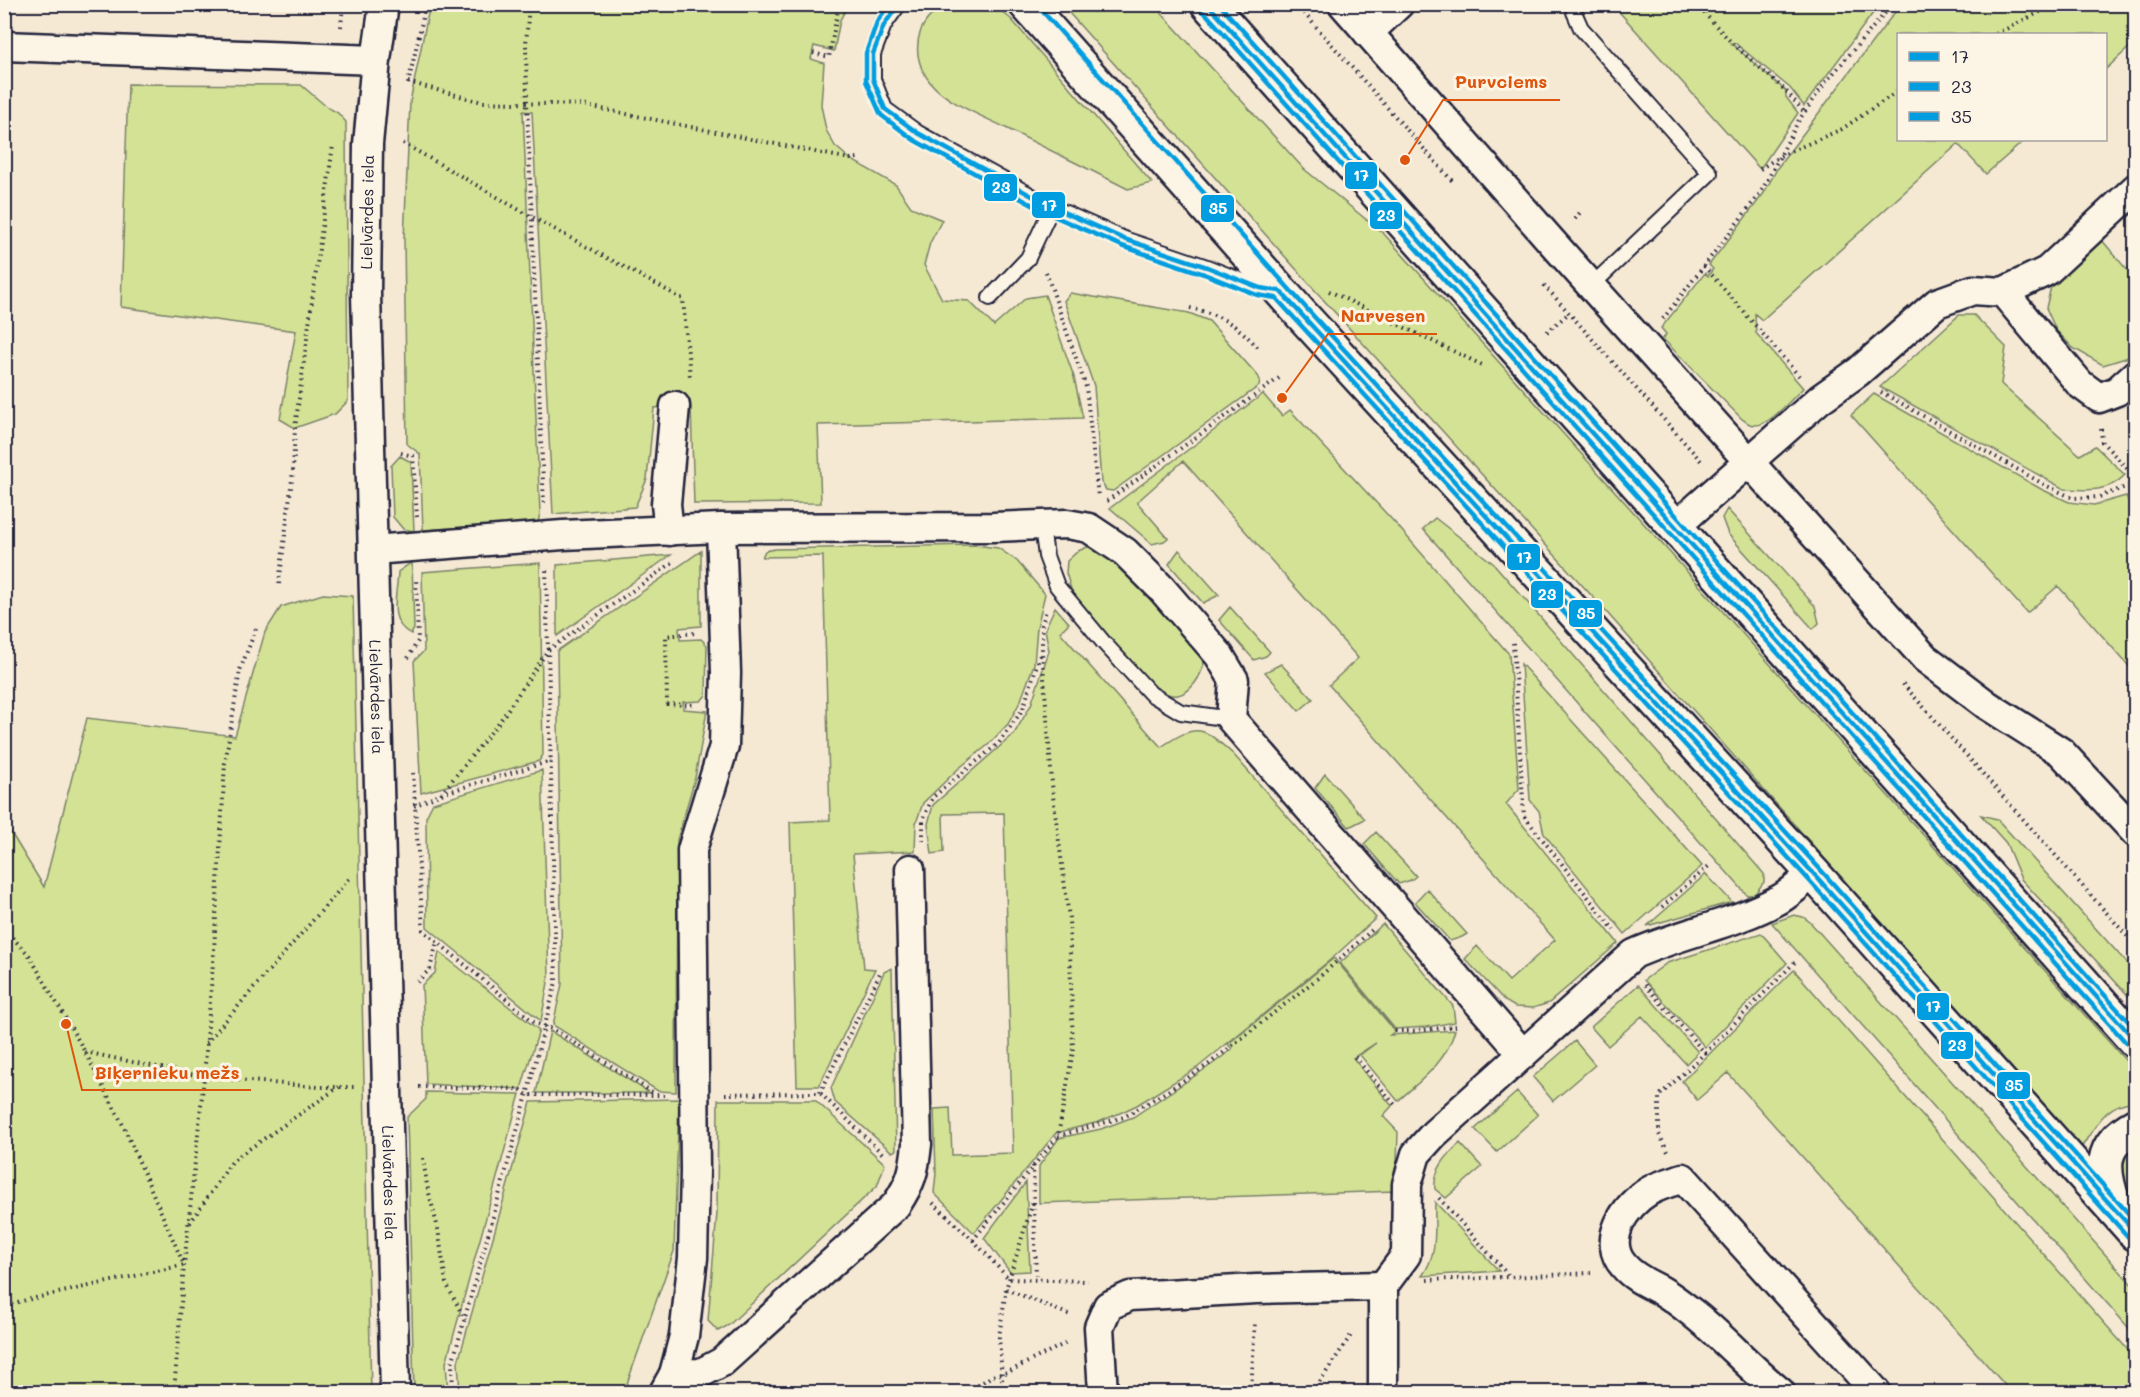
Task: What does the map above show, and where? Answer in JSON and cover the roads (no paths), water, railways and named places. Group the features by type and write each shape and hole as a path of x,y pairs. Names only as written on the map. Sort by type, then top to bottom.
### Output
{"main road":[{"path":"1026,4 1280,291 1813,873 2126,1222"},
{"path":"1208,6 2136,1042"},
{"path":"2126,1222 2105,1181 2104,1163 2113,1143 2124,1131 2136,1125"}],"street":[{"name":"Lielvārdes iela","path":"384,4 368,144 366,294 395,1392"},
{"path":"1343,4 1591,286 1925,658 1987,705 2061,752 2136,833"},
{"path":"1368,33 1399,4"},
{"path":"4,46 376,60"},
{"path":"1676,526 1820,399 1858,372 1937,303 1972,290 2003,292 2047,271 2136,188"},
{"path":"2003,292 2080,384 2099,398 2116,391 2136,374"},
{"path":"669,531 666,504 675,406"},
{"path":"373,550 546,537 721,528 1042,527 1067,524 1089,528 1125,552 1161,588 1219,655 1234,680 1231,719 1523,1054"},
{"path":"669,1383 684,1336 693,1258 695,1171 692,850 724,746 721,528"},
{"path":"669,1383 701,1373 722,1362 896,1205 910,1183 915,1169 917,1144 910,869"},
{"path":"1383,1392 1383,1286 1406,1255 1407,1184 1416,1154 1434,1134 1634,954 1752,912 1782,898 1813,873"},
{"path":"1780,1392 1696,1316 1665,1293 1629,1271 1615,1253 1615,1238 1621,1220 1631,1205 1647,1192 1683,1178 1876,1392"},
{"path":"1102,1392 1099,1327 1108,1306 1130,1296 1256,1289 1383,1286"}],"lane":[{"path":"898,4 884,25 873,54 873,80 885,109 918,133 1052,207 1124,239 1260,288 1280,291"},
{"path":"1575,4 1574,12 1581,28 1710,173 1591,286"},
{"path":"990,298 1028,258 1052,207"},
{"path":"1042,527 1046,556 1057,586 1104,643 1152,694 1181,712 1231,719"}],"place":[{"name":"Purvciems","path":"1405,160"},
{"name":"Narvesen","path":"1282,398"},
{"name":"Biķernieku mežs","path":"66,1024"}]}
